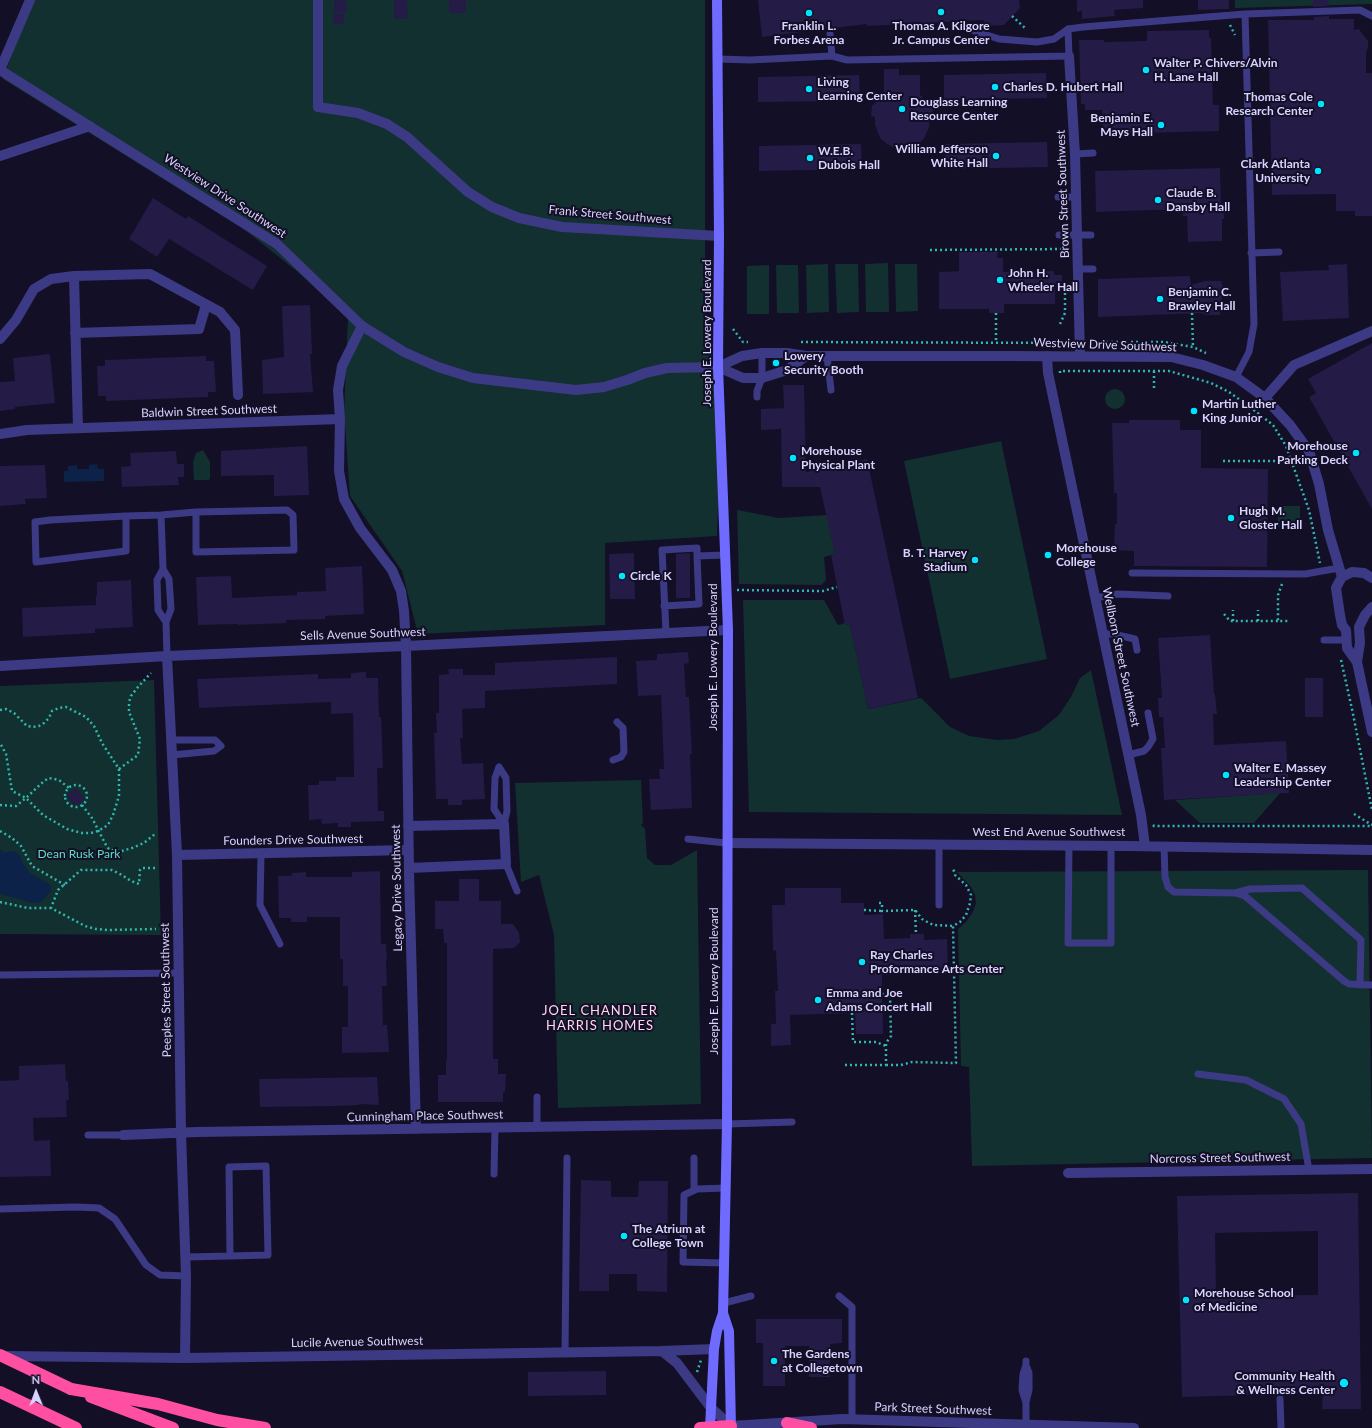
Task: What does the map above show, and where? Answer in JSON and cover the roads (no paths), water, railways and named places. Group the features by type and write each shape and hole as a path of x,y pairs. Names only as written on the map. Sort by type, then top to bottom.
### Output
{"highway":[{"path":"0,1355 104,1403 173,1428"},
{"path":"71,1389 158,1404 217,1420 265,1428"},
{"path":"0,1392 76,1428"},
{"path":"787,1423 811,1428"},
{"path":"707,1428 731,1427"}],"main road":[{"name":"Joseph E. Lowery Boulevard","path":"707,1428 711,1408 714,1349 717,1331 723,1313 724,1302 727,1124 726,843 728,630 718,367 719,236 717,0"},
{"name":"Joseph E. Lowery Boulevard","path":"723,1313 729,1331 731,1427"}],"street":[{"path":"0,70 30,0"},
{"name":"Frank Street Southwest","path":"318,0 318,107 358,113 387,124 406,137 468,192 492,207 519,218 562,227 719,236"},
{"name":"Brown Street Southwest","path":"1069,56 1075,154 1080,356"},
{"name":"Westview Drive Southwest","path":"0,70 277,244 362,326 404,352 438,367 473,378 576,390 604,387 645,373 667,368 718,367 742,356 762,353 787,353 806,356 1171,357 1202,365 1236,377 1265,398 1290,425 1309,451 1319,484 1328,530 1341,572"},
{"path":"0,156 90,126"},
{"name":"Baldwin Street Southwest","path":"0,339 16,320 34,289 51,279 74,276 150,274 220,312 235,330 238,396"},
{"path":"74,276 78,428"},
{"path":"75,333 199,329 206,304"},
{"name":"Legacy Drive Southwest","path":"362,326 342,366 338,390 340,419 339,471 344,499 360,528 392,570 401,591 404,611 416,1129"},
{"path":"1265,398 1294,365 1372,331"},
{"name":"Westview Drive Southwest","path":"718,367 743,378 762,378 787,370 806,356"},
{"name":"Wellborn Street Southwest","path":"1047,356 1048,373 1142,821 1145,846"},
{"name":"Baldwin Street Southwest","path":"0,434 27,430 340,419"},
{"path":"1372,578 1364,573 1341,572 1336,593 1342,625 1346,630 1347,648 1357,662 1370,708 1372,726"},
{"path":"1357,662 1360,643 1359,627 1365,615 1372,607"},
{"name":"Sells Avenue Southwest","path":"0,666 167,656 728,630"},
{"name":"Peeples Street Southwest","path":"167,656 177,855 181,1133 186,1276 185,1358"},
{"path":"408,826 504,824 506,864 409,868"},
{"name":"West End Avenue Southwest","path":"726,843 1164,846 1372,850"},
{"name":"Founders Drive Southwest","path":"177,855 409,850"},
{"name":"Cunningham Place Southwest","path":"123,1135 727,1124"},
{"name":"Norcross Street Southwest","path":"1068,1173 1372,1169"},
{"name":"Lucile Avenue Southwest","path":"0,1355 185,1358 714,1349"},
{"path":"662,1351 677,1363 711,1408 731,1427"},
{"name":"Park Street Southwest","path":"731,1427 852,1420 1134,1428"}],"lane":[{"path":"971,30 999,39 1037,42 1054,39 1068,29 1101,25 1245,14 1360,10 1372,16"},
{"path":"1236,377 1249,352 1254,324 1245,14"},
{"path":"718,59 750,60 832,56 847,60 1069,56 1068,29"},
{"path":"830,34 832,56"},
{"path":"1075,154 1093,154"},
{"path":"1058,198 1076,197"},
{"path":"1059,236 1091,235"},
{"path":"1252,253 1279,252"},
{"path":"1078,269 1093,269"},
{"path":"757,396 757,391 762,378 762,353"},
{"path":"827,356 832,390"},
{"path":"126,516 126,552 36,562 35,522 50,520 196,512 287,510 293,515 294,550 196,552 196,512"},
{"name":"Peeples Street Southwest","path":"161,515 163,569 169,579 171,609 166,622 167,656"},
{"path":"664,606 699,604 697,548 662,550 664,606 666,632"},
{"path":"697,556 725,555"},
{"name":"Peeples Street Southwest","path":"163,569 157,580 158,610 166,622"},
{"path":"1132,573 1305,574 1341,572"},
{"path":"1095,598 1118,594 1168,596"},
{"path":"1103,634 1113,634 1135,639 1136,650"},
{"path":"1324,640 1347,640"},
{"path":"1128,755 1144,751 1152,739 1148,713"},
{"path":"614,760 621,757 624,752 623,728 617,722"},
{"path":"171,740 215,740 221,746 214,751 172,755"},
{"path":"499,767 506,778 507,811 504,824 494,809 494,778 499,767"},
{"path":"688,839 726,843"},
{"path":"939,844 939,905"},
{"path":"1069,846 1068,943 1111,943 1111,846"},
{"path":"1164,846 1165,877 1168,887 1174,892 1235,893 1245,896 1344,981 1349,984 1372,985"},
{"path":"261,854 260,905 280,944"},
{"path":"506,864 517,891"},
{"path":"1235,893 1250,889 1302,888 1361,940 1360,984"},
{"path":"0,976 179,973"},
{"path":"1198,1074 1246,1080 1284,1099 1301,1124 1309,1170"},
{"path":"537,1097 537,1127"},
{"path":"727,1124 792,1122"},
{"path":"494,1174 495,1128"},
{"path":"88,1135 123,1135"},
{"path":"565,1352 567,1158"},
{"path":"694,1158 694,1190"},
{"path":"185,1257 230,1256 268,1255 266,1166 229,1167 230,1256"},
{"path":"724,1263 683,1262 684,1195 697,1189 726,1188"},
{"path":"0,1209 76,1207 99,1208 115,1219 146,1265 160,1275 186,1276"},
{"path":"724,1302 750,1296"},
{"path":"839,1296 852,1307 852,1420"},
{"path":"1026,1363 1022,1374 1022,1390 1026,1403 1026,1425"},
{"path":"1280,1399 1281,1428"}],"water":[{"path":"97,464 98,469 104,469 104,481 64,482 64,471 68,471 68,466 77,465 77,469 89,469 89,465"},
{"path":"0,849 5,853 11,851 16,852 30,873 49,884 51,891 43,900 38,903 33,903 0,894"}],"place":[{"name":"Thomas A. Kilgore Jr. Campus Center","path":"941,12"},
{"name":"Franklin L. Forbes Arena","path":"809,13"},
{"name":"Walter P. Chivers/Alvin H. Lane Hall","path":"1146,70"},
{"name":"Charles D. Hubert Hall","path":"995,87"},
{"name":"Living Learning Center","path":"809,89"},
{"name":"Thomas Cole Research Center","path":"1321,104"},
{"name":"Douglass Learning Resource Center","path":"902,109"},
{"name":"Benjamin E. Mays Hall","path":"1161,125"},
{"name":"William Jefferson White Hall","path":"996,156"},
{"name":"W.E.B. Dubois Hall","path":"810,158"},
{"name":"Clark Atlanta University","path":"1318,171"},
{"name":"Claude B. Dansby Hall","path":"1158,200"},
{"name":"John H. Wheeler Hall","path":"1000,280"},
{"name":"Benjamin C. Brawley Hall","path":"1160,299"},
{"name":"Lowery Security Booth","path":"776,363"},
{"name":"Martin Luther King Junior","path":"1194,411"},
{"name":"Morehouse Parking Deck","path":"1356,453"},
{"name":"Morehouse Physical Plant","path":"793,458"},
{"name":"Hugh M. Gloster Hall","path":"1231,518"},
{"name":"Morehouse College","path":"1048,555"},
{"name":"B. T. Harvey Stadium","path":"975,560"},
{"name":"Circle K","path":"622,576"},
{"name":"Walter E. Massey Leadership Center","path":"1226,775"},
{"name":"Ray Charles Proformance Arts Center","path":"862,962"},
{"name":"Emma and Joe Adams Concert Hall","path":"818,1000"},
{"name":"The Atrium at College Town","path":"624,1236"},
{"name":"Morehouse School of Medicine","path":"1186,1300"},
{"name":"The Gardens at Collegetown","path":"774,1361"},
{"name":"Community Health & Wellness Center","path":"1344,1383"}],"district":[{"name":"JOEL CHANDLER HARRIS HOMES","path":"600,1018"}],"park label":[{"name":"Dean Rusk Park","path":"79,854"}]}
